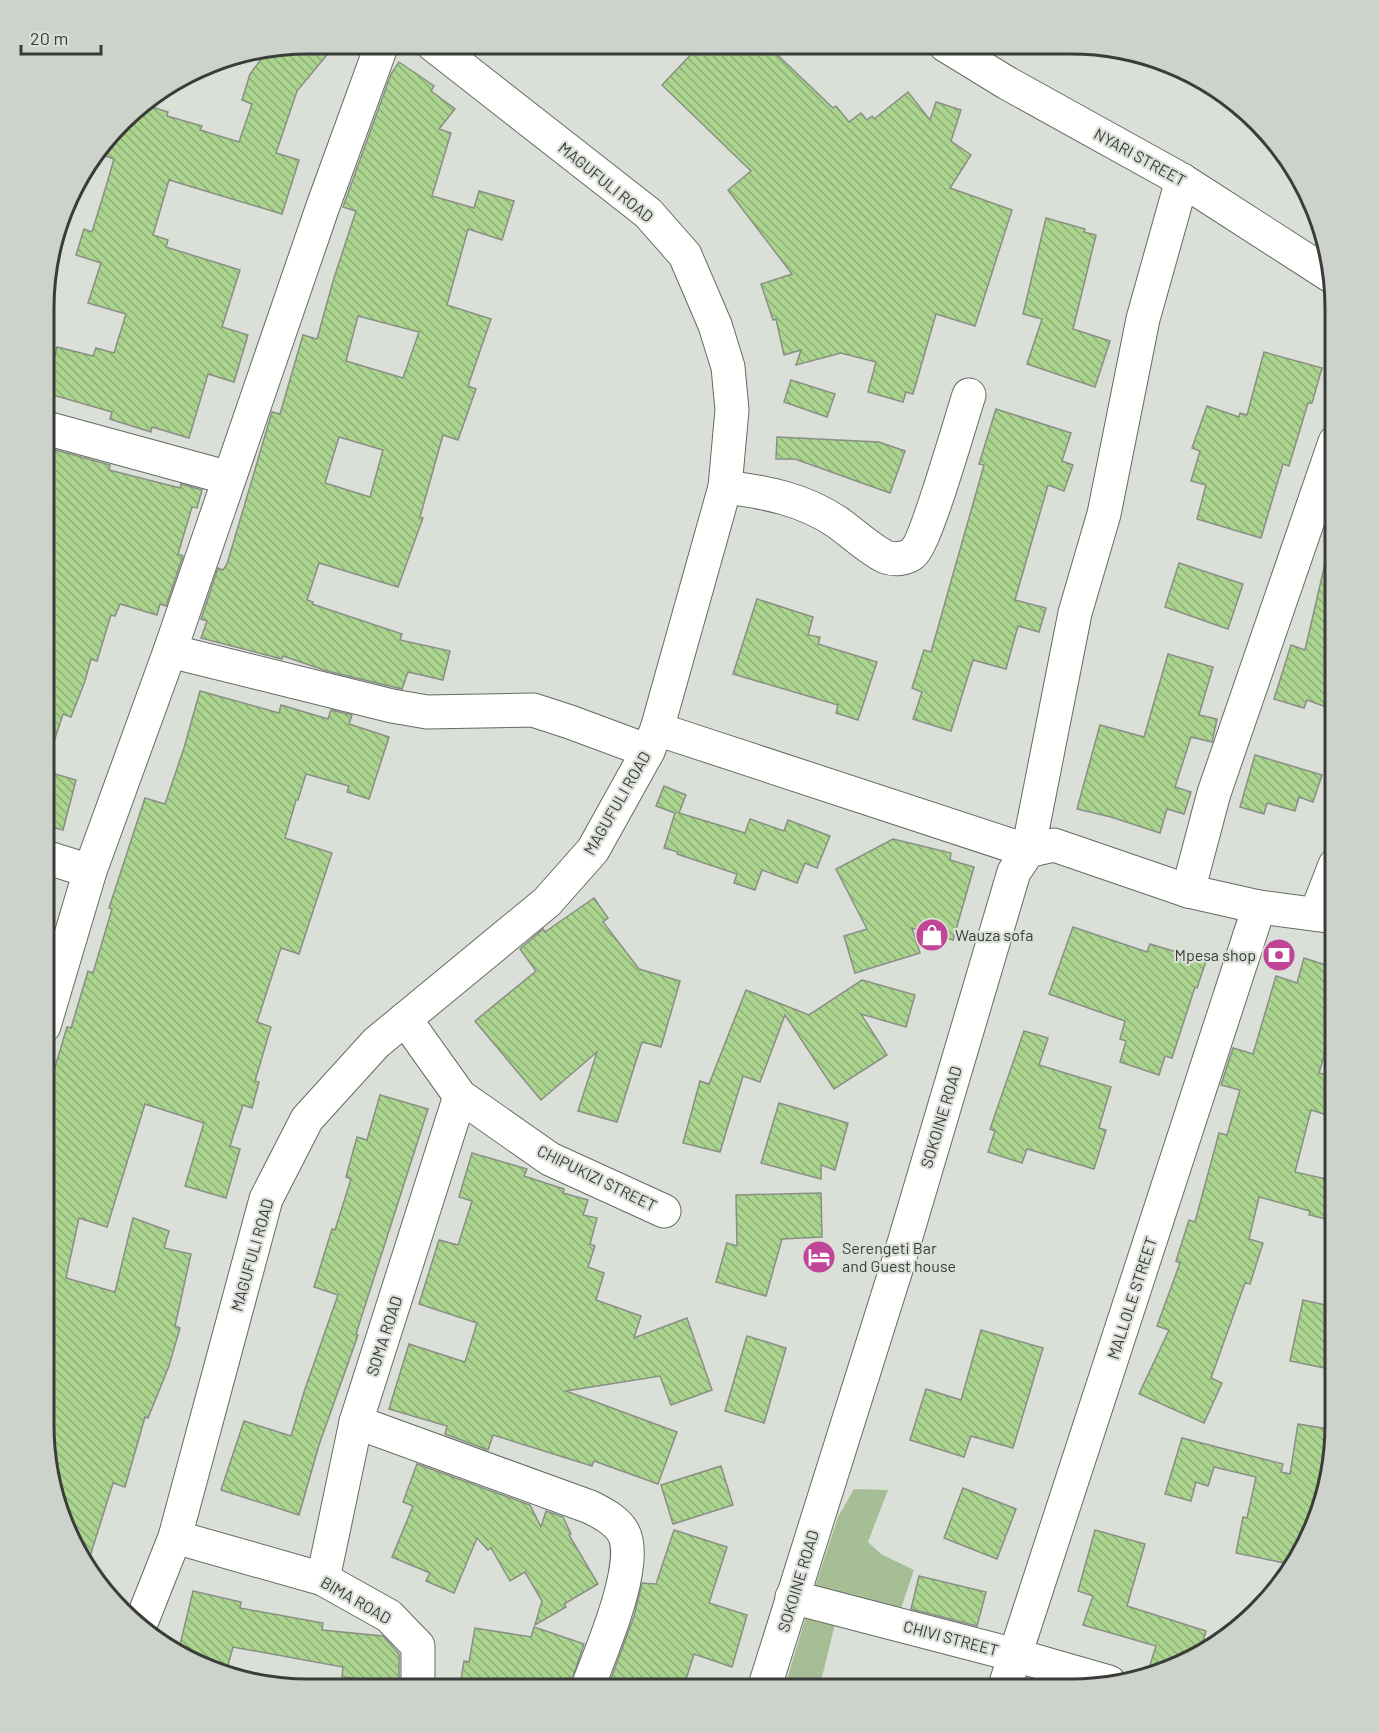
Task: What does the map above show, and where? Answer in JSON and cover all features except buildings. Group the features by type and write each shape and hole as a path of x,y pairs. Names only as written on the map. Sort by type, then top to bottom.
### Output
{"street":[{"path":"54,987 90,871 170,651 378,54"},
{"name":"MAGUFULI ROAD","path":"143,1618 175,1537 266,1199 307,1119 376,1043 547,902 593,850 652,740 724,487 732,410 728,367 715,325 685,255 648,213 445,54"},
{"name":"NYARI STREET","path":"960,54 1007,83 1182,180 1322,270"},
{"name":"SOKOINE ROAD","path":"767,1679 903,1248 1014,872 1028,851 1075,613 1104,514 1143,319 1182,180"},
{"path":"724,487 764,492 794,500 834,520 885,556 900,559 914,553 926,530 969,395"},
{"path":"54,430 229,478"},
{"path":"1188,891 1214,793 1325,471"},
{"path":"170,651 392,706 427,712 533,710 570,722 652,740 1028,851 1054,845 1188,891 1259,907 1325,916"},
{"path":"54,859 90,871"},
{"name":"MALLOLE STREET","path":"1008,1679 1259,907"},
{"name":"CHIPUKIZI STREET","path":"405,1019 460,1096 550,1159 664,1211"},
{"name":"SOMA ROAD","path":"323,1579 356,1422 460,1096"},
{"path":"356,1422 590,1506 611,1518 624,1533 628,1561 622,1590 591,1679"},
{"name":"BIMA ROAD","path":"175,1537 323,1579 389,1616 418,1646 418,1679"},
{"name":"CHIVI STREET","path":"792,1597 1094,1678"}],"green space":[{"path":"854,1489 888,1490 868,1542 881,1554 914,1570 899,1614 814,1590 838,1517"},
{"path":"807,1613 835,1624 821,1679 787,1679"}],"place":[{"name":"Wauza sofa","path":"932,935"},
{"name":"Mpesa shop","path":"1279,955"},
{"name":"Serengeti Bar and Guest house","path":"819,1257"}]}
